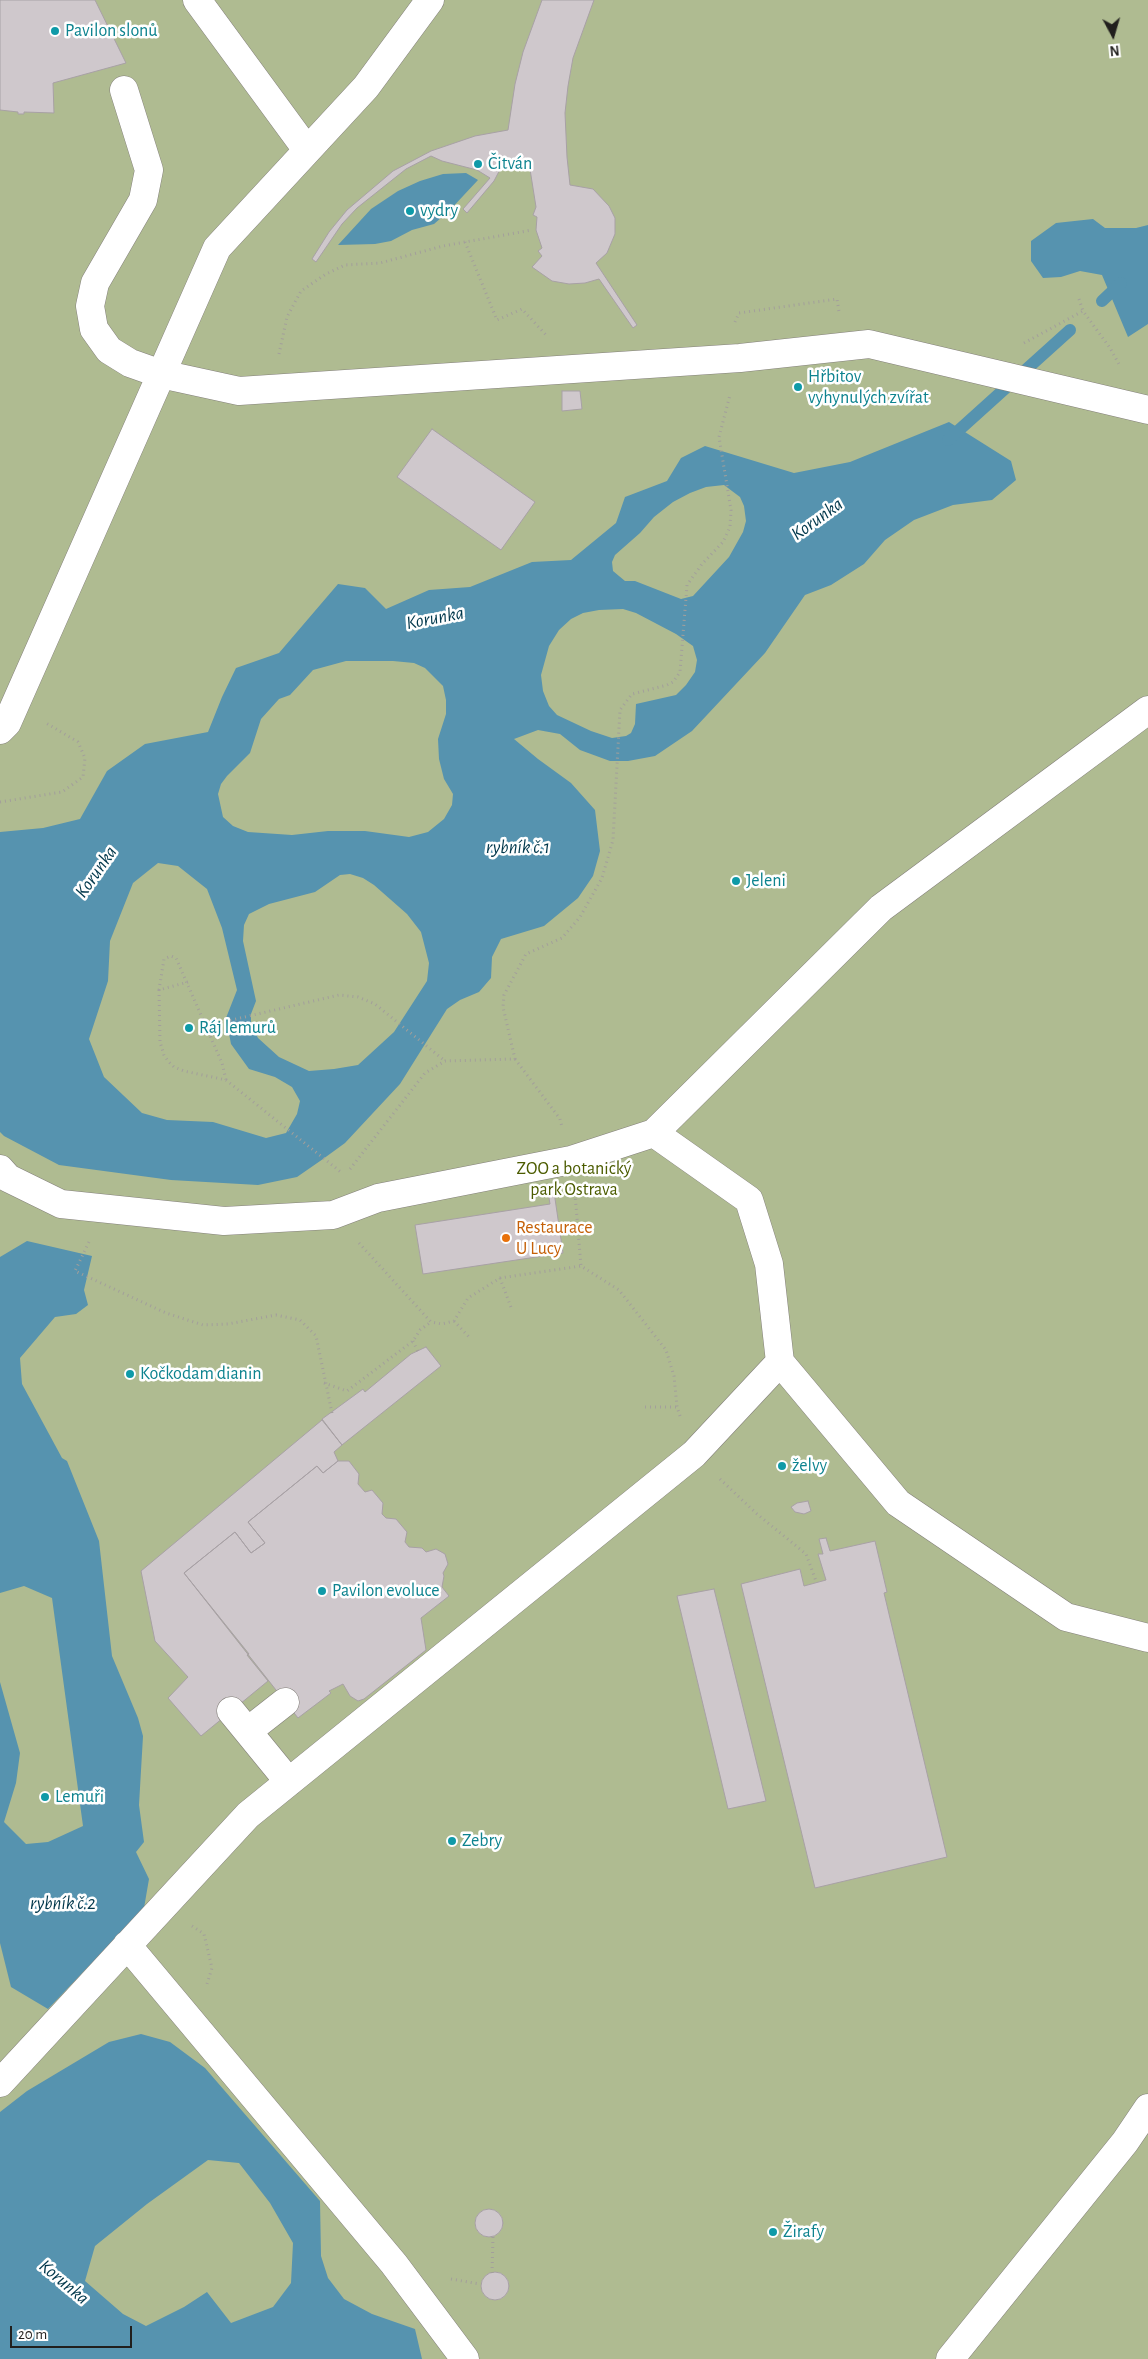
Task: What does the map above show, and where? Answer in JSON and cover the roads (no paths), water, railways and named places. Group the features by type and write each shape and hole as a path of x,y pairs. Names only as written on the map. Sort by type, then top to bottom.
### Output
{"lane":[{"path":"197,0 308,150"},
{"path":"0,730 7,723 217,248 366,87 430,0"},
{"path":"124,90 149,170 143,200 95,283 90,306 94,329 109,350 130,364 161,374 239,391 740,358 869,344 1148,410"},
{"path":"0,1169 8,1178 60,1204 224,1221 324,1215 378,1198 571,1160 654,1133 881,908 1148,710"},
{"path":"654,1133 749,1200 769,1264 780,1362 898,1503 1066,1617 1148,1638"},
{"path":"0,2083 248,1815 694,1454 780,1362"},
{"path":"248,1732 285,1702"},
{"path":"231,1711 289,1782"},
{"path":"127,1945 394,2264 465,2359"},
{"path":"950,2359 1125,2142 1148,2108"}],"water":[{"path":"466,173 478,180 434,224 412,230 391,241 375,244 338,245 371,209 398,191 420,181 443,174"},
{"path":"1093,219 1105,228 1136,228 1148,225 1148,324 1128,337 1102,275 1080,271 1061,277 1043,278 1031,261 1031,241 1056,223"},
{"name":"rybník č.1","path":"949,422 1011,461 1016,480 992,500 953,505 914,520 885,540 864,564 831,585 805,595 765,653 692,731 655,756 628,761 610,761 580,750 560,734 538,730 514,739 571,783 595,810 600,851 593,876 578,898 544,926 501,939 492,957 491,978 479,992 460,1000 447,1009 400,1084 345,1143 297,1177 258,1185 171,1180 59,1165 4,1136 0,1132 0,832 43,828 80,819 107,771 145,744 208,732 236,668 279,653 338,584 365,588 386,609 429,590 470,587 532,562 571,560 616,523 625,497 667,481 681,458 705,446 794,473 850,462","holes":["724,485 740,497 744,506 746,521 743,532 729,557 693,596 681,599 635,581 625,581 613,571 612,562 615,555 640,533 654,517 673,502 706,487","623,609 636,613 676,634 693,646 697,660 695,672 676,695 636,704 635,724 631,733 626,736 612,738 591,731 557,715 549,706 543,691 541,675 549,646 559,630 571,619 583,613","346,661 414,663 425,668 443,686 446,714 438,739 439,759 444,779 453,794 452,805 444,819 428,832 409,837 365,831 328,831 292,835 248,832 233,826 223,817 218,794 221,784 250,753 261,719 279,699 290,695 313,670","158,863 178,866 207,889 222,928 237,990 226,1018 231,1044 249,1069 275,1077 292,1087 300,1101 297,1114 286,1133 266,1138 213,1122 167,1120 142,1113 104,1077 89,1039 108,981 110,941 133,883","350,874 363,878 374,885 407,914 421,932 429,963 427,981 394,1032 358,1065 309,1071 279,1057 258,1038 251,1024 251,1014 256,1001 243,941 244,925 249,914 269,904 315,892 340,875"]},
{"name":"rybník č.2","path":"27,1241 92,1256 84,1290 88,1305 76,1314 55,1317 20,1358 22,1384 62,1458 67,1461 99,1541 112,1656 138,1718 143,1736 139,1805 144,1842 136,1852 149,1879 144,1908 48,2009 11,1987 0,1943 0,1682 20,1753 16,1783 4,1822 26,1844 48,1842 83,1826 52,1598 24,1586 0,1593 0,1257"},
{"path":"141,2034 170,2042 205,2068 320,2201 321,2256 328,2278 344,2299 372,2314 415,2329 422,2359 0,2359 0,2112 27,2091 109,2042","holes":["208,2160 239,2163 270,2203 293,2243 291,2283 273,2307 231,2323 207,2292 184,2307 146,2326 123,2314 85,2281 95,2246 147,2204"]}],"waterway":[{"name":"Korunka","path":"1102,301 1121,283"},
{"name":"Korunka","path":"948,440 1070,330"}],"place":[{"name":"Pavilon slonů","path":"55,31"},
{"name":"Čitván","path":"478,164"},
{"name":"vydry","path":"410,211"},
{"name":"Hřbitov vyhynulých zvířat","path":"798,387"},
{"name":"Jeleni","path":"736,881"},
{"name":"Ráj lemurů","path":"189,1028"},
{"name":"Restaurace U Lucy","path":"506,1238"},
{"name":"Kočkodam dianin","path":"130,1374"},
{"name":"želvy","path":"782,1466"},
{"name":"Pavilon evoluce","path":"322,1591"},
{"name":"Lemuři","path":"45,1797"},
{"name":"Zebry","path":"452,1841"},
{"name":"Žirafy","path":"773,2232"}],"park label":[{"name":"ZOO a botanický park Ostrava","path":"574,1179"}]}
